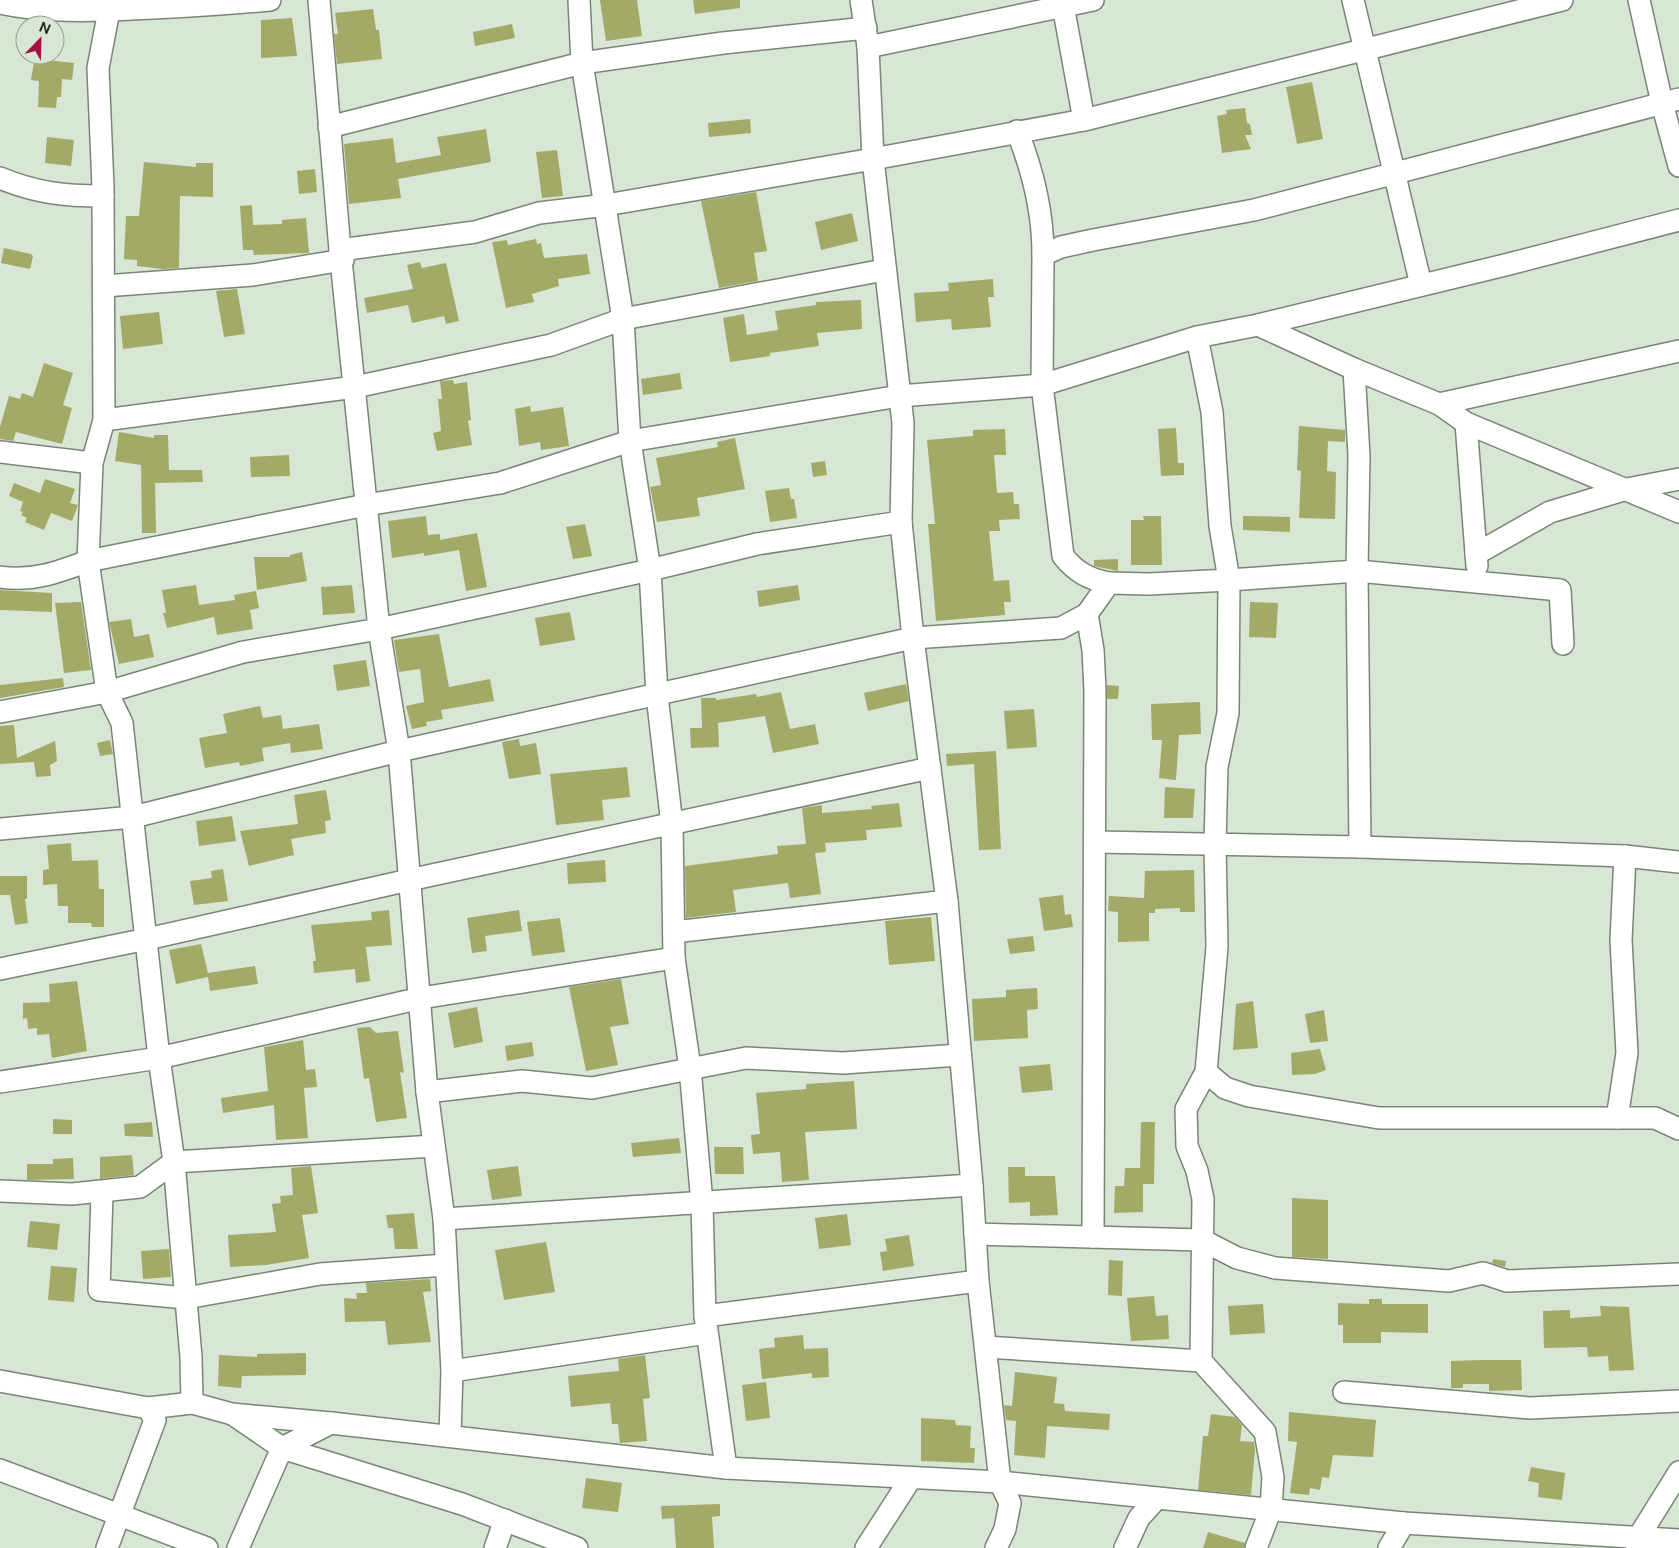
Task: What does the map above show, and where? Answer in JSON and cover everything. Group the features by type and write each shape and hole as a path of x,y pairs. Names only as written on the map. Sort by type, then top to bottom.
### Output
{"street":[{"path":"0,3 24,8 72,12 110,5 173,9 270,0"},
{"path":"319,0 329,127 366,505 379,629 399,751 421,998 427,1092 444,1219 452,1371 450,1436"},
{"path":"579,0 582,63 623,319 630,441 650,570 657,695 672,825 674,958 690,1068 702,1203 706,1324 726,1468"},
{"path":"862,0 867,37 873,159 884,270 903,423 901,522 913,638 947,901 972,1185 978,1282 1000,1482 1010,1502 1005,1529 996,1548"},
{"path":"329,127 582,63 723,43 867,37 1093,0"},
{"path":"1353,0 1421,285"},
{"path":"104,286 253,275 341,255 475,232 539,213 606,205 911,154 1017,130 1084,120 1364,48 1562,0"},
{"path":"1639,0 1670,101 1679,166"},
{"path":"1063,4 1084,120"},
{"path":"110,5 98,68 103,196 104,420 92,463 88,561 107,692 122,723 159,1058 174,1162 186,1298 192,1403"},
{"path":"1043,255 1061,247 1093,240 1254,210 1670,101"},
{"path":"1017,130 1032,168 1043,231 1042,385 1063,556 1075,571 1095,581 1149,584 1357,571 1560,590 1563,644"},
{"path":"0,178 22,188 61,196 103,196"},
{"path":"0,577 12,579 49,576 88,561 366,505 500,483 630,441 899,396 1042,385 1197,337 1258,325 1679,220"},
{"path":"104,420 355,386 551,345 623,319 884,270"},
{"path":"1258,325 1354,369 1439,404 1466,423 1628,489 1679,512"},
{"path":"1197,337 1212,412 1220,526 1229,580 1228,713 1217,766 1215,844 1217,947 1206,1072 1186,1108 1188,1146 1197,1171 1203,1199 1201,1361 1266,1432 1273,1477 1271,1509 1256,1548"},
{"path":"1439,404 1679,351"},
{"path":"1354,369 1359,456 1357,571 1360,847"},
{"path":"1466,423 1478,581"},
{"path":"0,452 92,463"},
{"path":"1476,554 1550,512 1628,489 1679,479"},
{"path":"0,712 107,692 243,652 379,629 650,570 757,544 901,522"},
{"path":"0,829 133,817 399,751 913,638 1061,628 1087,614 1109,583"},
{"path":"1087,614 1093,650 1095,690 1096,842 1092,1102 1093,1237"},
{"path":"0,969 147,939 409,880 672,825 930,768"},
{"path":"1096,842 1360,847 1625,856 1679,862"},
{"path":"1617,1118 1626,1053 1621,940 1625,856"},
{"path":"674,932 947,901"},
{"path":"0,1082 159,1058 421,998 674,958"},
{"path":"427,1092 522,1081 592,1088 746,1058 843,1063 960,1054"},
{"path":"1206,1072 1225,1088 1249,1096 1379,1118 1655,1118 1679,1129"},
{"path":"0,1191 102,1192 140,1187 174,1162 434,1146"},
{"path":"444,1219 972,1185"},
{"path":"102,1192 99,1290 186,1298 320,1274 446,1265"},
{"path":"975,1234 1202,1240 1237,1258 1275,1268 1450,1281 1483,1273 1507,1281 1679,1274"},
{"path":"452,1371 706,1324 978,1282"},
{"path":"986,1347 1201,1361"},
{"path":"0,1381 148,1408 192,1403 232,1414 331,1422 726,1468 1000,1482 1404,1523 1637,1543 1679,1540"},
{"path":"1344,1392 1530,1408 1679,1401"},
{"path":"108,1548 155,1420 148,1408"},
{"path":"232,1414 282,1448 462,1504 577,1548"},
{"path":"238,1548 282,1448 331,1422"},
{"path":"0,1470 207,1548"},
{"path":"1637,1543 1679,1472"},
{"path":"866,1548 911,1478"},
{"path":"1126,1548 1139,1518 1157,1498"},
{"path":"495,1548 505,1520"},
{"path":"1389,1548 1404,1523"}],"building":[{"path":"600,0 637,0 642,36 606,41"},
{"path":"693,0 740,0 740,8 695,14"},
{"path":"373,9 376,30 379,30 382,59 337,64 334,34 338,34 335,13"},
{"path":"292,18 297,56 261,58 261,20"},
{"path":"512,24 515,38 475,46 473,32"},
{"path":"65,62 74,63 72,80 62,79 61,97 57,97 56,108 38,107 39,81 31,80 34,65 65,65"},
{"path":"1312,82 1323,139 1297,144 1286,87"},
{"path":"1245,108 1247,123 1250,124 1252,135 1245,135 1251,149 1222,153 1217,116 1227,114 1226,110"},
{"path":"750,119 751,133 709,137 708,123"},
{"path":"486,129 491,162 398,179 401,198 349,204 344,144 393,138 396,163 441,155 437,137"},
{"path":"47,137 74,140 71,166 45,163"},
{"path":"557,150 563,196 542,198 536,152"},
{"path":"144,162 196,167 196,163 213,163 213,197 180,196 179,268 163,269 137,266 137,260 124,259 126,216 139,216"},
{"path":"315,169 317,192 299,194 297,171"},
{"path":"756,192 767,251 754,253 758,281 719,288 701,201"},
{"path":"252,205 253,225 282,224 282,220 306,218 309,253 254,255 253,250 243,250 240,206"},
{"path":"852,213 858,241 821,250 815,222"},
{"path":"536,239 537,244 541,243 544,258 587,254 590,274 558,279 559,286 532,294 534,302 506,308 492,242 507,240 508,245"},
{"path":"4,248 31,254 33,256 30,269 1,263"},
{"path":"420,262 422,268 446,263 459,321 446,324 444,316 412,323 408,305 367,313 364,298 413,289 407,265"},
{"path":"993,279 994,297 988,297 991,327 952,330 951,319 916,322 914,293 949,291 948,283"},
{"path":"237,289 245,334 224,337 216,291"},
{"path":"861,300 862,329 817,333 819,346 770,353 770,356 730,362 723,318 744,314 747,335 778,330 775,311 816,305 816,302"},
{"path":"159,312 163,344 123,349 120,316"},
{"path":"44,363 73,373 63,405 72,408 62,444 16,432 13,441 0,439 0,427 9,396 20,399 22,393 33,397"},
{"path":"680,373 682,389 643,395 641,379"},
{"path":"453,380 454,384 467,382 471,420 468,421 472,445 437,451 433,433 441,431 438,399 442,399 440,381"},
{"path":"530,406 531,412 563,407 569,446 541,450 540,442 519,446 515,409"},
{"path":"1299,426 1345,430 1345,442 1328,441 1327,471 1336,472 1335,519 1299,518 1301,471 1297,470"},
{"path":"1176,428 1178,463 1184,463 1184,475 1161,476 1158,429"},
{"path":"1005,429 1006,455 994,455 997,493 1013,492 1014,504 1019,504 1020,519 999,520 1000,531 989,531 994,581 1009,580 1011,602 1004,602 1005,615 936,621 928,524 935,524 927,440 973,436 973,430"},
{"path":"119,432 154,438 154,435 168,435 169,470 202,470 203,482 155,483 156,533 142,533 141,465 115,461"},
{"path":"735,438 745,489 697,498 700,516 657,522 650,487 661,485 656,458 718,447 717,442"},
{"path":"289,455 290,476 251,477 250,457"},
{"path":"825,461 827,475 813,477 811,463"},
{"path":"45,479 75,489 70,503 78,505 72,521 51,513 44,530 25,522 27,518 21,515 23,512 20,511 23,502 9,496 14,483 40,493"},
{"path":"789,488 791,499 794,499 797,518 770,522 765,491"},
{"path":"426,516 428,535 440,534 440,540 477,533 487,587 466,591 459,550 424,556 424,553 392,558 388,521"},
{"path":"1143,516 1161,516 1162,565 1131,565 1131,520 1144,520"},
{"path":"1243,516 1290,517 1290,532 1243,530"},
{"path":"585,524 592,556 573,559 566,527"},
{"path":"302,552 307,581 257,590 254,557 290,557 290,555"},
{"path":"1118,559 1118,571 1094,566 1094,560"},
{"path":"196,585 199,605 235,600 234,595 256,591 259,608 250,610 253,629 217,635 214,617 167,628 163,613 166,613 162,590"},
{"path":"352,585 355,613 323,615 321,587"},
{"path":"798,585 800,600 759,607 757,591"},
{"path":"0,590 52,593 52,612 0,610"},
{"path":"81,602 91,670 64,673 55,603"},
{"path":"1250,602 1278,603 1276,638 1249,637"},
{"path":"570,612 575,640 540,646 535,618"},
{"path":"131,619 134,637 149,634 154,657 119,664 109,622"},
{"path":"439,634 449,687 490,679 494,701 441,710 443,719 426,722 427,726 412,729 406,706 424,702 420,669 399,672 394,640"},
{"path":"366,660 370,686 337,691 333,665"},
{"path":"63,678 64,687 0,698 0,685"},
{"path":"906,684 909,701 868,711 864,693"},
{"path":"1107,685 1119,686 1118,699 1107,699"},
{"path":"781,692 790,729 815,724 819,744 773,753 765,716 718,723 719,747 691,748 690,728 702,728 701,698 716,698 716,700 756,694 757,697"},
{"path":"1200,702 1201,734 1179,735 1176,780 1159,778 1162,740 1152,740 1151,704"},
{"path":"260,706 263,718 281,715 283,729 319,724 323,749 291,753 290,743 262,748 264,761 240,766 239,762 205,768 199,738 227,733 223,714"},
{"path":"1034,709 1037,747 1007,749 1004,711"},
{"path":"14,725 17,758 55,741 57,761 50,765 51,776 36,777 34,762 0,764 0,726"},
{"path":"519,739 520,746 536,743 541,774 509,779 502,742"},
{"path":"110,740 113,754 100,756 97,743"},
{"path":"996,751 1001,849 979,850 974,764 947,766 946,754"},
{"path":"627,767 630,797 602,800 604,820 556,825 550,774"},
{"path":"1165,787 1195,789 1193,818 1164,818"},
{"path":"326,790 331,820 325,821 326,833 291,839 294,855 249,866 240,831 298,824 294,795"},
{"path":"899,803 902,827 866,830 867,840 825,843 826,852 815,853 821,894 790,898 788,883 733,890 736,912 686,918 685,866 778,854 777,846 806,844 802,808 822,805 822,813 872,809 871,806"},
{"path":"232,816 236,841 199,846 196,821"},
{"path":"71,843 72,861 98,860 99,889 104,889 104,927 92,927 91,923 68,923 68,906 58,906 57,884 43,885 43,870 49,869 47,845"},
{"path":"605,860 606,882 568,884 567,863"},
{"path":"223,869 228,901 194,905 190,881 212,878 211,871"},
{"path":"1194,870 1195,912 1180,912 1180,908 1155,909 1155,913 1149,913 1149,941 1118,942 1118,912 1108,911 1109,896 1144,898 1145,871"},
{"path":"0,876 27,876 27,899 25,899 28,923 15,925 10,895 0,895"},
{"path":"1063,895 1065,915 1071,914 1073,927 1044,931 1039,898"},
{"path":"389,910 392,945 366,947 370,981 356,983 355,969 314,973 313,961 316,961 311,925 372,920 371,912"},
{"path":"519,910 522,931 485,936 487,951 472,953 467,918"},
{"path":"931,917 935,961 889,965 885,921"},
{"path":"560,918 565,952 532,956 527,922"},
{"path":"1033,936 1035,951 1010,954 1007,939"},
{"path":"201,944 208,973 255,966 258,984 210,991 208,977 176,984 169,950"},
{"path":"621,979 629,1024 610,1027 618,1065 586,1071 569,987"},
{"path":"77,981 87,1051 52,1058 49,1034 37,1035 37,1028 28,1029 27,1018 23,1019 23,1003 50,1002 49,984"},
{"path":"1037,988 1038,1009 1027,1010 1028,1038 974,1041 972,999 1006,997 1006,990"},
{"path":"1253,1001 1258,1048 1233,1050 1236,1004"},
{"path":"477,1007 483,1042 454,1048 448,1013"},
{"path":"1324,1010 1328,1041 1310,1043 1305,1014"},
{"path":"370,1027 376,1033 398,1031 404,1073 400,1072 407,1118 376,1122 369,1078 364,1079 357,1028"},
{"path":"303,1040 306,1070 315,1069 317,1087 304,1088 308,1138 276,1140 274,1105 223,1113 221,1098 268,1091 264,1047"},
{"path":"532,1042 534,1056 507,1061 505,1046"},
{"path":"1320,1049 1326,1070 1315,1074 1292,1075 1291,1053"},
{"path":"1050,1064 1053,1090 1022,1093 1019,1067"},
{"path":"854,1081 857,1129 805,1132 809,1180 782,1182 780,1152 753,1154 751,1135 760,1134 756,1093 806,1089 806,1084"},
{"path":"53,1119 72,1120 72,1134 53,1134"},
{"path":"152,1122 153,1137 125,1136 124,1124"},
{"path":"1141,1122 1155,1122 1154,1184 1143,1184 1143,1212 1114,1213 1115,1186 1124,1186 1125,1168 1140,1168"},
{"path":"679,1138 681,1153 633,1157 631,1143"},
{"path":"714,1147 743,1147 744,1174 715,1174"},
{"path":"132,1155 134,1175 100,1179 100,1157"},
{"path":"73,1158 74,1179 27,1180 27,1164 53,1164 53,1159"},
{"path":"311,1166 318,1213 302,1215 309,1258 266,1265 230,1267 228,1235 276,1232 272,1204 281,1203 280,1196 293,1195 291,1168"},
{"path":"518,1166 522,1196 492,1200 487,1170"},
{"path":"1008,1167 1025,1167 1025,1176 1055,1176 1058,1215 1030,1216 1030,1202 1009,1203"},
{"path":"1292,1198 1328,1200 1328,1259 1292,1257"},
{"path":"414,1213 418,1249 395,1249 393,1228 388,1228 386,1215"},
{"path":"847,1214 851,1245 819,1249 815,1218"},
{"path":"30,1221 60,1224 57,1250 27,1247"},
{"path":"909,1235 914,1266 883,1271 880,1252 887,1251 885,1239"},
{"path":"546,1242 555,1292 504,1300 495,1250"},
{"path":"169,1249 171,1277 143,1279 141,1251"},
{"path":"1493,1259 1506,1261 1505,1267 1492,1263"},
{"path":"1109,1260 1123,1261 1122,1296 1108,1295"},
{"path":"51,1266 77,1268 74,1302 48,1300"},
{"path":"430,1279 431,1291 423,1292 431,1342 388,1345 385,1321 345,1322 344,1298 357,1299 356,1293 367,1293 366,1283"},
{"path":"1154,1296 1156,1316 1168,1315 1169,1339 1131,1341 1127,1298"},
{"path":"1369,1299 1382,1299 1382,1304 1428,1304 1428,1333 1381,1332 1381,1343 1343,1343 1343,1325 1338,1325 1338,1303 1369,1304"},
{"path":"1263,1304 1265,1333 1230,1335 1228,1306"},
{"path":"1600,1306 1629,1307 1634,1370 1609,1371 1608,1356 1588,1357 1587,1347 1544,1348 1543,1311 1570,1310 1570,1318 1601,1316"},
{"path":"803,1335 804,1349 828,1348 829,1377 812,1378 812,1373 762,1379 759,1349 775,1347 774,1338"},
{"path":"306,1353 306,1375 242,1376 241,1388 218,1386 219,1355 257,1357 257,1354"},
{"path":"645,1355 650,1398 643,1399 647,1441 620,1443 618,1424 612,1424 610,1403 571,1407 568,1376 619,1371 618,1359"},
{"path":"1521,1360 1522,1390 1489,1391 1489,1384 1463,1384 1463,1388 1451,1388 1451,1361"},
{"path":"1015,1372 1057,1377 1054,1403 1064,1404 1065,1411 1110,1414 1109,1430 1047,1426 1045,1458 1014,1455 1016,1421 1006,1420 1004,1405 1012,1406"},
{"path":"766,1382 770,1418 746,1421 742,1385"},
{"path":"1289,1412 1376,1420 1373,1457 1333,1455 1329,1478 1322,1477 1320,1490 1310,1488 1309,1495 1290,1493 1297,1442 1288,1441"},
{"path":"1211,1414 1235,1417 1242,1425 1240,1441 1254,1442 1251,1495 1198,1490 1203,1436 1208,1436"},
{"path":"921,1418 955,1420 956,1425 971,1426 970,1448 975,1448 974,1463 921,1461"},
{"path":"1531,1467 1565,1473 1562,1500 1538,1497 1539,1483 1528,1481"},
{"path":"586,1478 622,1483 618,1512 582,1508"},
{"path":"720,1504 720,1516 712,1517 714,1548 676,1548 674,1518 662,1519 661,1506"},
{"path":"1208,1532 1245,1543 1244,1548 1203,1548"}]}
